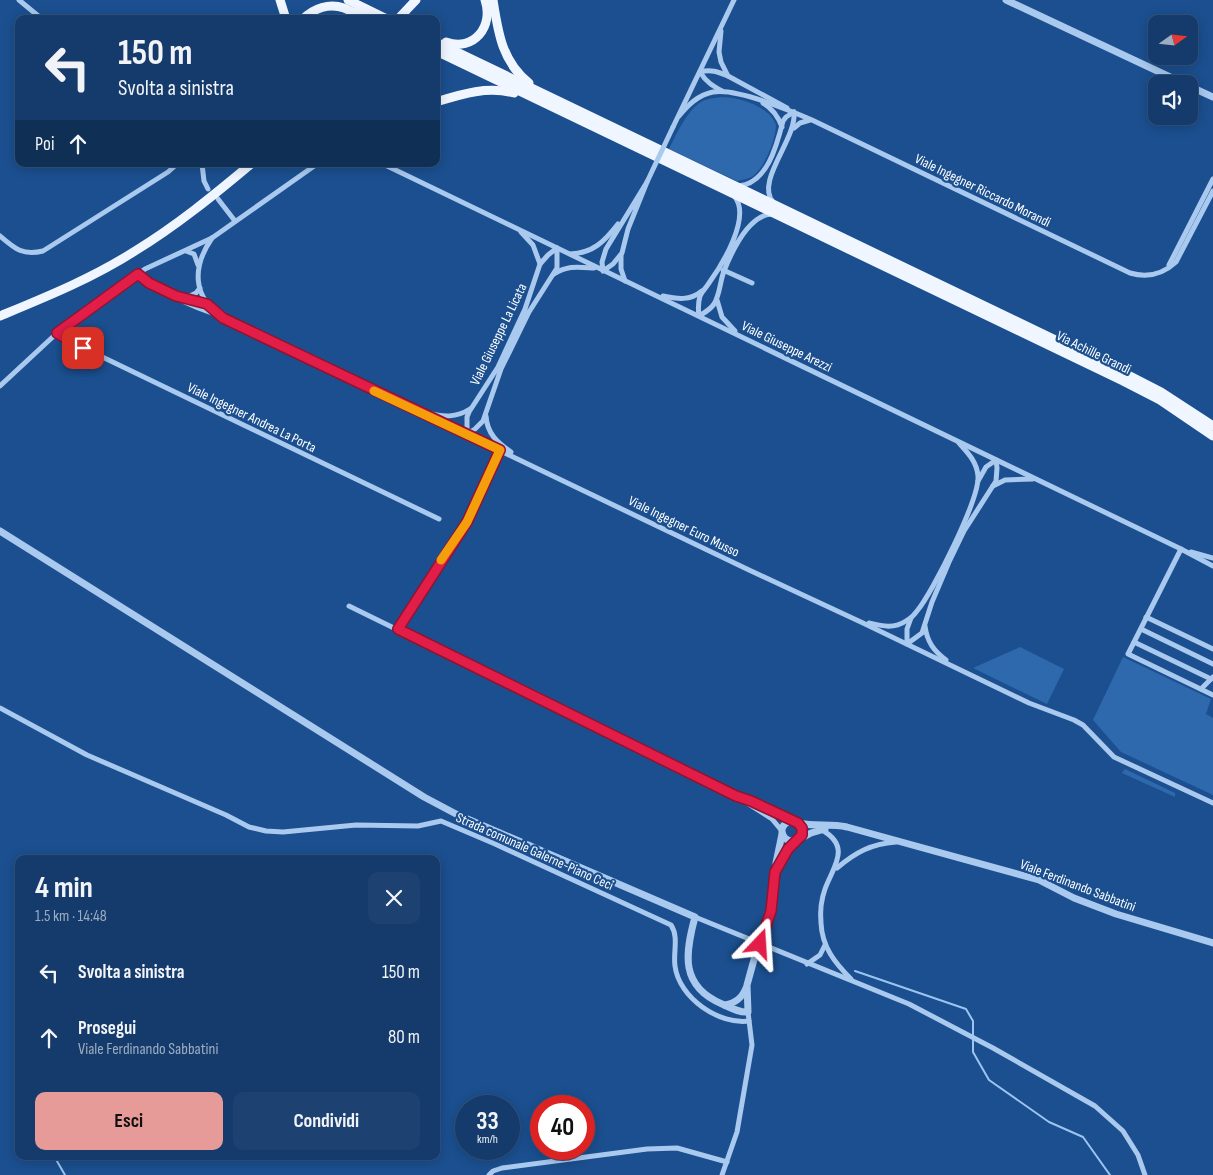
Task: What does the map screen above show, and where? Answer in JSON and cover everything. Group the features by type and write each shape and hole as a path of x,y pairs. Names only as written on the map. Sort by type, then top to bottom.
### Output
{"main road":[{"path":"280,0 285,15"},
{"path":"331,0 359,14"},
{"path":"348,0 371,15"},
{"path":"360,0 371,15"},
{"path":"400,15 409,0"},
{"path":"401,15 416,0"},
{"path":"440,42 458,45 478,37 486,26 488,18 488,8 485,0"},
{"path":"493,0 503,50 511,64 520,76 562,107"},
{"path":"308,15 313,11 328,6 371,15"},
{"path":"440,43 562,107"},
{"path":"440,53 562,107 959,298"},
{"path":"440,101 470,92 503,90 544,106 562,107"},
{"path":"0,316 83,280 135,251 179,221 247,167"},
{"name":"Via Achille Grandi","path":"959,298 1161,392 1213,426"},
{"name":"Via Achille Grandi","path":"959,298 1160,400 1213,436"}],"street":[{"path":"19,0 37,15"},
{"path":"625,281 621,269 622,253 628,229 647,182 734,0"},
{"path":"1006,0 1166,75"},
{"path":"722,24 719,52 721,62 728,76"},
{"path":"700,72 708,70 728,76 776,100 794,112"},
{"path":"700,72 704,79 724,92"},
{"path":"1198,90 1213,97"},
{"path":"679,116 698,97 712,92 724,92 751,98 794,112"},
{"path":"751,98 773,111 782,127"},
{"path":"741,336 722,317 717,303 721,269 740,219 739,205 732,189 747,184 763,171 773,154 786,117 794,112"},
{"path":"698,316 699,298 704,289 721,269 752,222 763,215 776,211 768,194 768,188 792,130 794,112"},
{"name":"Viale Ingegner Riccardo Morandi","path":"794,112 1130,273 1149,276 1164,271"},
{"path":"792,130 800,123 812,120"},
{"path":"0,236 25,253 43,251 174,167"},
{"path":"202,167 204,181 208,189"},
{"path":"0,386 57,333 138,274 212,238 312,167"},
{"name":"Viale Giuseppe Arezzi","path":"388,167 1181,549"},
{"path":"1164,271 1172,262 1213,179"},
{"path":"569,254 587,252 595,248 610,234 647,182"},
{"path":"1164,271 1171,267 1180,256 1213,191"},
{"path":"218,199 235,221"},
{"path":"601,270 606,249 631,206"},
{"path":"517,228 533,245 540,264 557,248"},
{"path":"198,265 204,249 212,238"},
{"path":"467,434 479,425 486,415 494,385 521,328 539,294 554,274 558,262 557,248"},
{"path":"185,251 194,254 198,265"},
{"path":"554,274 562,269 577,266 601,270 613,264 622,253"},
{"name":"Viale Giuseppe La Licata","path":"467,434 467,418 498,367 521,318 540,264"},
{"name":"Viale Ingegner Euro Musso","path":"198,265 200,288 207,304 216,314 740,566 1029,703 1083,725 1114,757 1213,803"},
{"path":"721,269 752,282"},
{"path":"138,274 149,283 201,309 216,314"},
{"path":"185,298 196,293 200,288"},
{"path":"653,294 678,300 693,296 704,289"},
{"path":"698,316 712,307 717,295"},
{"path":"176,296 207,304"},
{"path":"201,309 207,304"},
{"name":"Viale Ingegner Andrea La Porta","path":"57,333 65,339 439,520"},
{"path":"412,408 442,417 450,417 464,413 474,406"},
{"path":"486,415 488,429 497,443 526,462"},
{"path":"863,623 888,627 904,623 911,618 924,602 946,560 966,518 978,481 974,461 958,441"},
{"path":"398,629 467,522 500,450"},
{"path":"978,481 986,467 996,460"},
{"path":"907,644 919,636 925,626 932,602 949,562 964,531 992,486 997,474 996,460"},
{"path":"992,486 1013,478 1039,480"},
{"path":"0,532 424,797 456,814 807,964 909,1004 993,1048 1095,1106 1123,1131 1138,1154 1145,1175"},
{"path":"1181,549 1213,558"},
{"path":"1181,549 1213,566"},
{"path":"1181,549 1128,654 1213,695"},
{"path":"349,606 736,796 772,819 787,840 796,841 811,833 847,827"},
{"path":"1146,617 1213,649"},
{"path":"907,644 907,629 911,618"},
{"path":"925,626 926,636 930,645 936,653 952,665"},
{"path":"1140,629 1213,664"},
{"path":"1134,642 1212,678 1201,689"},
{"name":"Strada comunale Galerne-Piano Ceci","path":"0,708 86,755 226,815 249,827 266,831 301,831 356,826 418,826 441,821 671,925 676,935 675,967 686,994 699,1005 713,1013 738,1023 749,1022"},
{"path":"736,796 796,822 813,826 834,824 847,827"},
{"path":"734,1003 742,997 747,985 773,905 775,872 785,823 796,822"},
{"path":"775,872 788,849 802,832 796,822"},
{"name":"Viale Ferdinando Sabbatini","path":"847,827 1039,880 1074,898 1116,914 1213,944"},
{"path":"822,830 836,842 839,852 838,863 825,890 821,906 820,923 825,944 838,966 853,981"},
{"path":"835,870 862,849 885,843 902,842"},
{"path":"696,917 687,952 690,972 697,985 706,995 724,1005 742,1013 748,1010"},
{"path":"807,964 820,955 825,944"},
{"path":"722,1175 737,1132 752,1045 747,985"},
{"path":"724,1005 744,1004 748,1010"},
{"path":"489,1175 502,1168 677,1148 727,1162"}],"shaded area":[{"path":"722,97 754,104 768,113 776,125 774,138 762,166 753,176 737,181 669,149 692,109 705,100"},
{"path":"1020,647 1064,669 1047,704 973,668"},
{"path":"1123,657 1211,699 1206,714 1213,718 1213,795 1121,752 1093,720"},
{"path":"1125,769 1175,793 1175,797 1122,773"}],"waterway":[{"path":"855,971 966,1009 973,1021 973,1052 989,1080 1049,1122 1083,1137 1110,1175"},
{"path":"56,1160 65,1175"}],"slow traffic":[{"path":"374,391 500,450 467,522 441,560"}],"route":[{"path":"83,348 57,333 138,274 149,283 176,296 207,304 216,314 223,318 500,450 467,522 398,629 736,796 798,823 802,828 802,835 788,849 775,872 773,905 760,944"}]}
